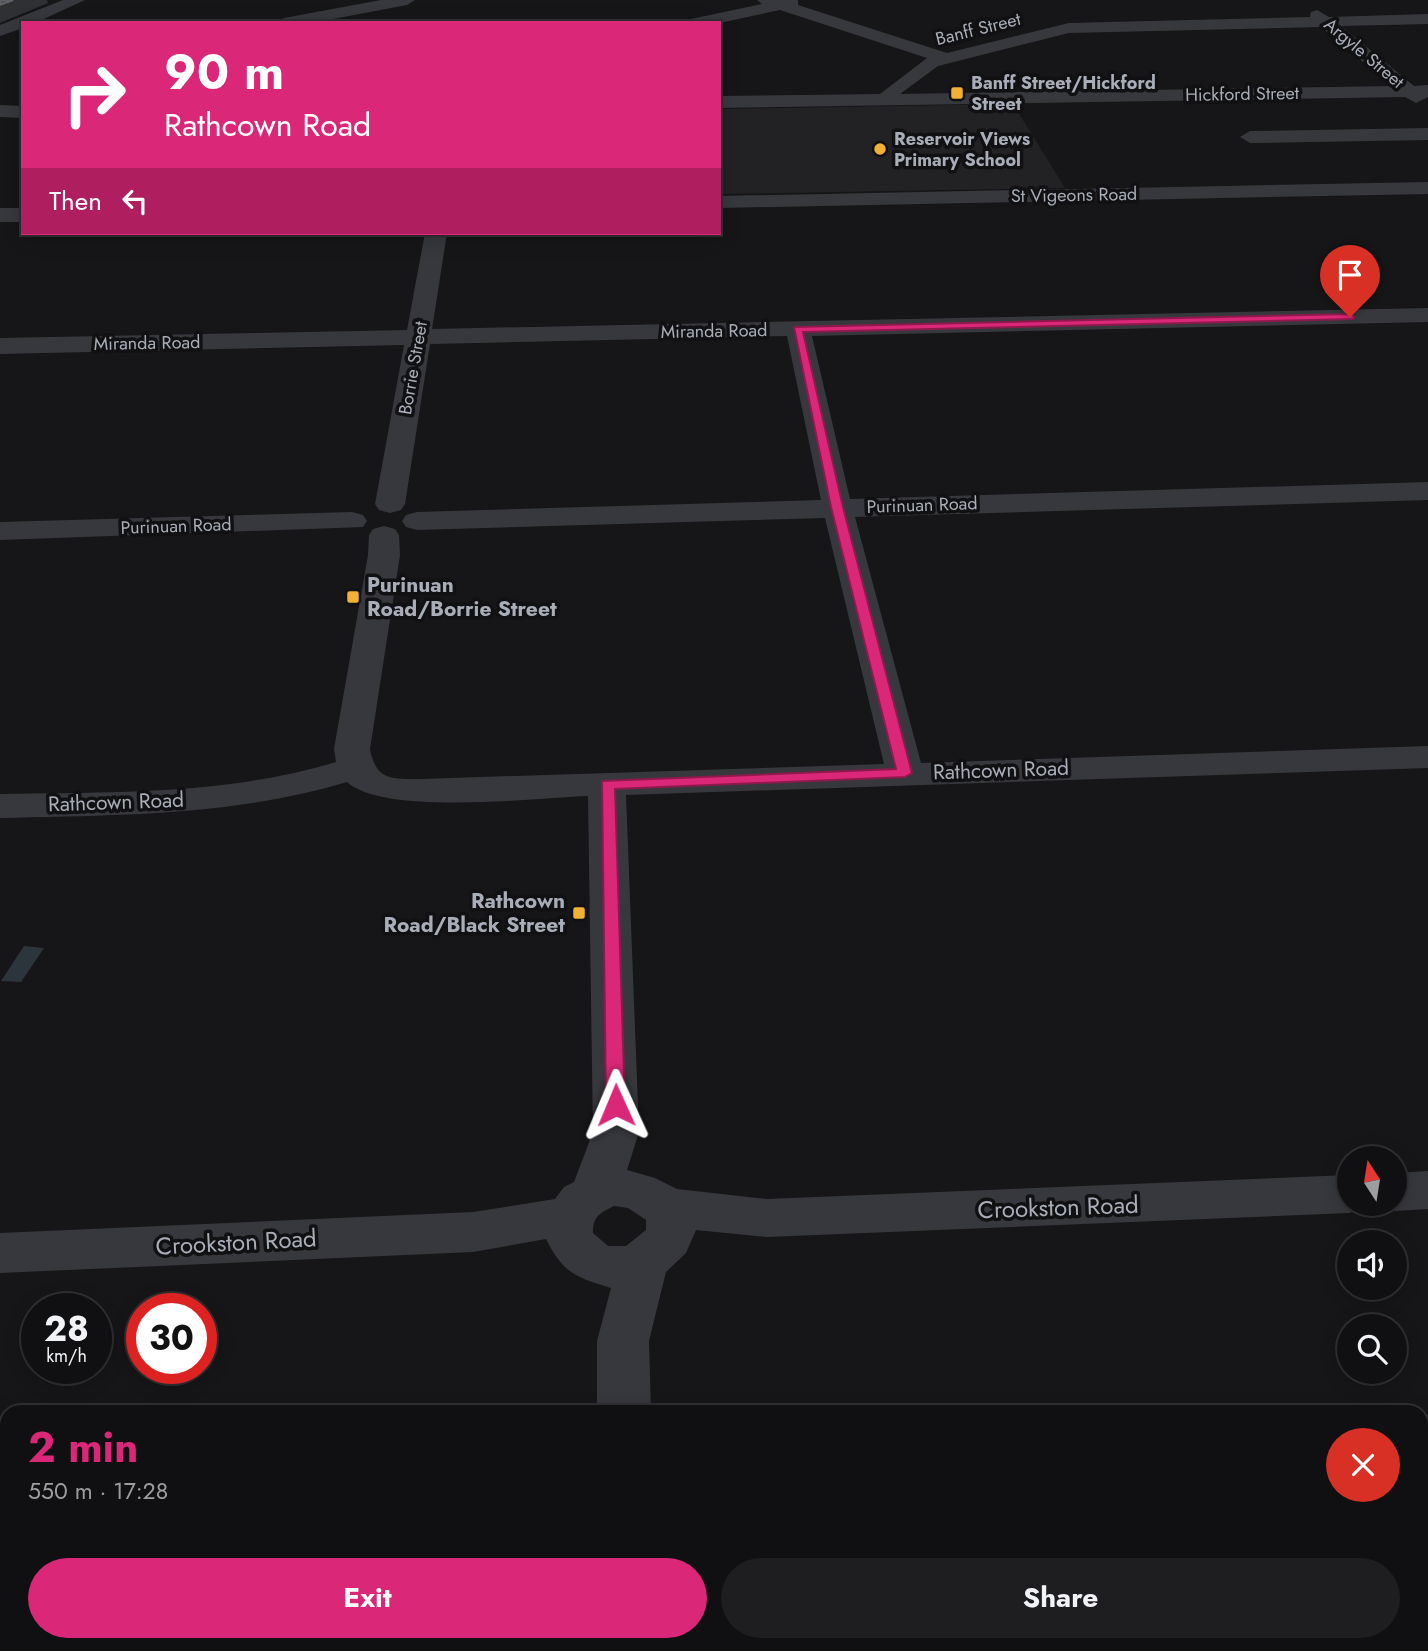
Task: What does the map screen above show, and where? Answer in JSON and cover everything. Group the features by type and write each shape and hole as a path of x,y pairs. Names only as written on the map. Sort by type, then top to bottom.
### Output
{"street":[{"path":"26,21 77,0"},
{"path":"295,21 407,0"},
{"path":"765,0 944,58"},
{"path":"706,21 807,0"},
{"name":"Argyle Street","path":"1299,0 1428,107"},
{"name":"Banff Street","path":"891,99 889,93 932,62 1069,28 1098,25 1428,19"},
{"path":"0,32 21,23"},
{"name":"Hickford Street","path":"721,102 891,99 972,106 1428,91"},
{"path":"0,113 21,114"},
{"path":"1250,137 1428,134"},
{"name":"St Vigeons Road","path":"721,202 1428,188"},
{"path":"0,215 21,215"},
{"name":"Borrie Street","path":"360,774 352,743 436,235"},
{"name":"Miranda Road","path":"0,346 1428,315"},
{"path":"798,329 837,507 905,773"},
{"name":"Purinuan Road","path":"0,531 352,521 358,530 410,508 415,512 417,521 1428,491"},
{"name":"Rathcown Road","path":"0,806 232,798 279,801 302,799 360,774 386,789 403,791 1428,757"},
{"path":"607,784 616,1132 655,1226 623,1341 624,1405"},
{"path":"616,1132 581,1228 623,1341"},
{"path":"581,1228 622,1186 655,1226"},
{"path":"1407,1191 1428,1190"},
{"name":"Crookston Road","path":"655,1226 767,1218 1337,1194"},
{"path":"581,1228 626,1267 655,1226"},
{"name":"Crookston Road","path":"0,1253 581,1228"}],"shaded area":[{"name":"Reservoir Views Primary School","path":"1013,104 1065,188 721,194 721,109"},
{"path":"24,946 44,948 21,982 1,981"}],"building":[{"path":"0,0 13,0 0,5"}],"place":[{"name":"Banff Street/Hickford Street","path":"957,93"},
{"name":"Reservoir Views Primary School","path":"880,149"},
{"name":"Purinuan Road/Borrie Street","path":"353,597"},
{"name":"Rathcown Road/Black Street","path":"579,913"}],"route":[{"path":"616,1105 607,784 905,773 837,507 798,329 1350,317"}]}
